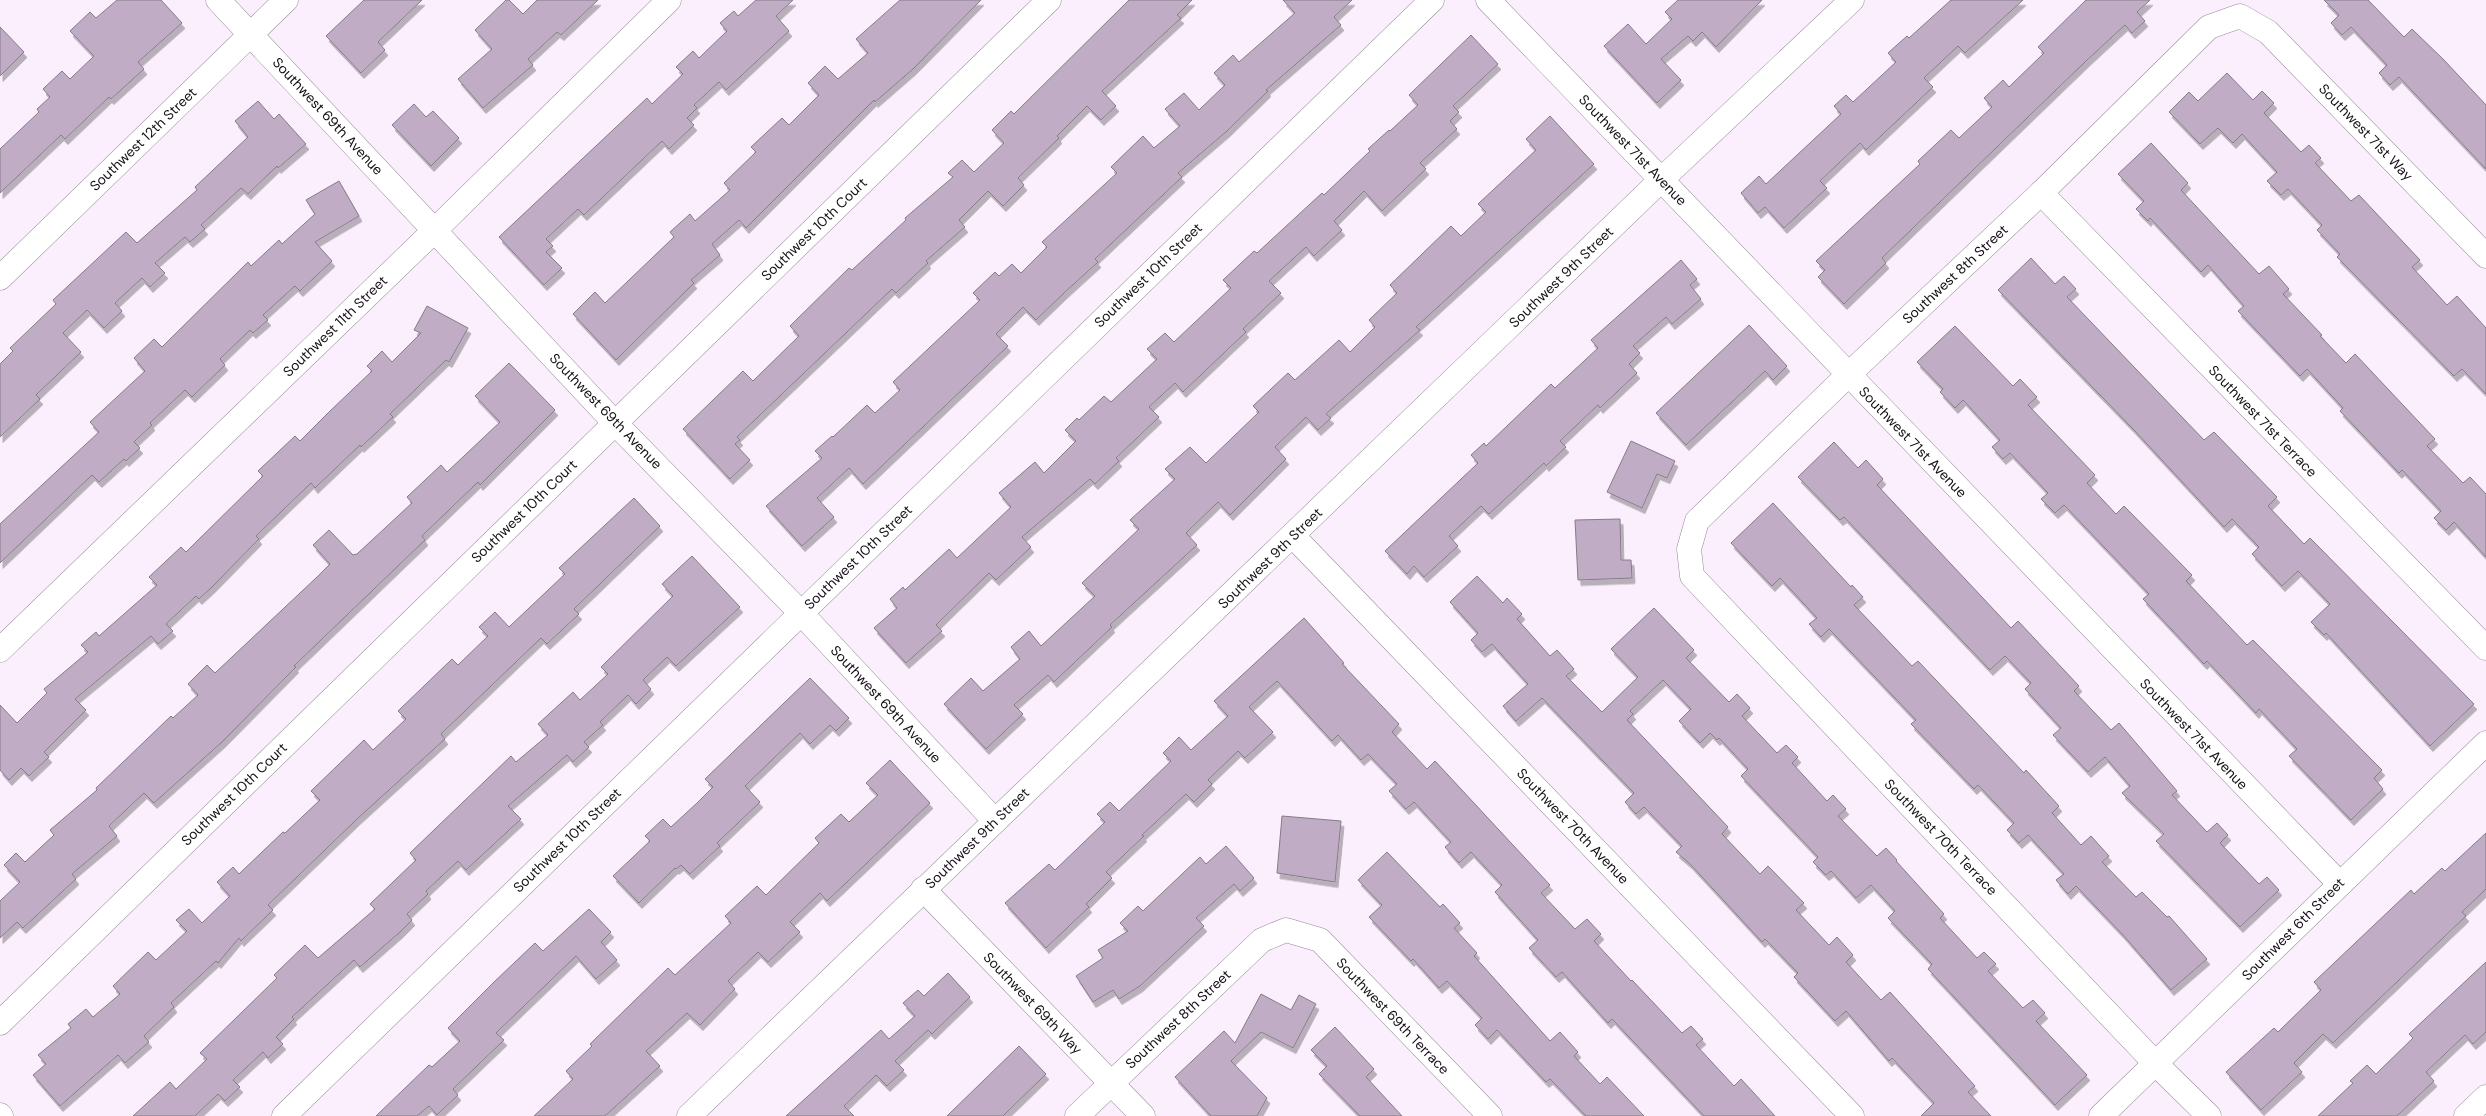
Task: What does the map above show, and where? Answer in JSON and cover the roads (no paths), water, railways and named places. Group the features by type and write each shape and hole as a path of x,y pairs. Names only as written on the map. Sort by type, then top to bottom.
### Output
{"street":[{"name":"Southwest 69th Avenue","path":"218,0 615,423 801,612 995,821"},
{"name":"Southwest 12th Street","path":"0,278 286,0"},
{"name":"Southwest 11th Street","path":"0,650 435,230 669,0"},
{"name":"Southwest 10th Court","path":"0,1023 1049,0"},
{"name":"Southwest 10th Street","path":"284,1116 1432,0"},
{"name":"Southwest 71st Avenue","path":"1488,0 2339,883"},
{"name":"Southwest 9th Street","path":"689,1116 1661,180 1852,0"},
{"name":"Southwest 8th Street","path":"1689,549 1697,521 2041,193 2209,27 2240,16"},
{"name":"Southwest 71st Way","path":"2240,16 2268,32 2486,256"},
{"name":"Southwest 71st Terrace","path":"2041,193 2486,648"},
{"name":"Southwest 70th Avenue","path":"1293,536 1852,1116"},
{"name":"Southwest 70th Terrace","path":"1689,549 1692,576 2156,1064 2209,1116"},
{"name":"Southwest 6th Street","path":"2101,1116 2339,883 2486,743"},
{"name":"Southwest 69th Way","path":"923,889 1143,1116"},
{"name":"Southwest 8th Street","path":"1077,1116 1262,940 1286,930"},
{"name":"Southwest 69th Terrace","path":"1286,930 1320,940 1490,1116"},
{"path":"2466,1116 2486,1096"}]}
